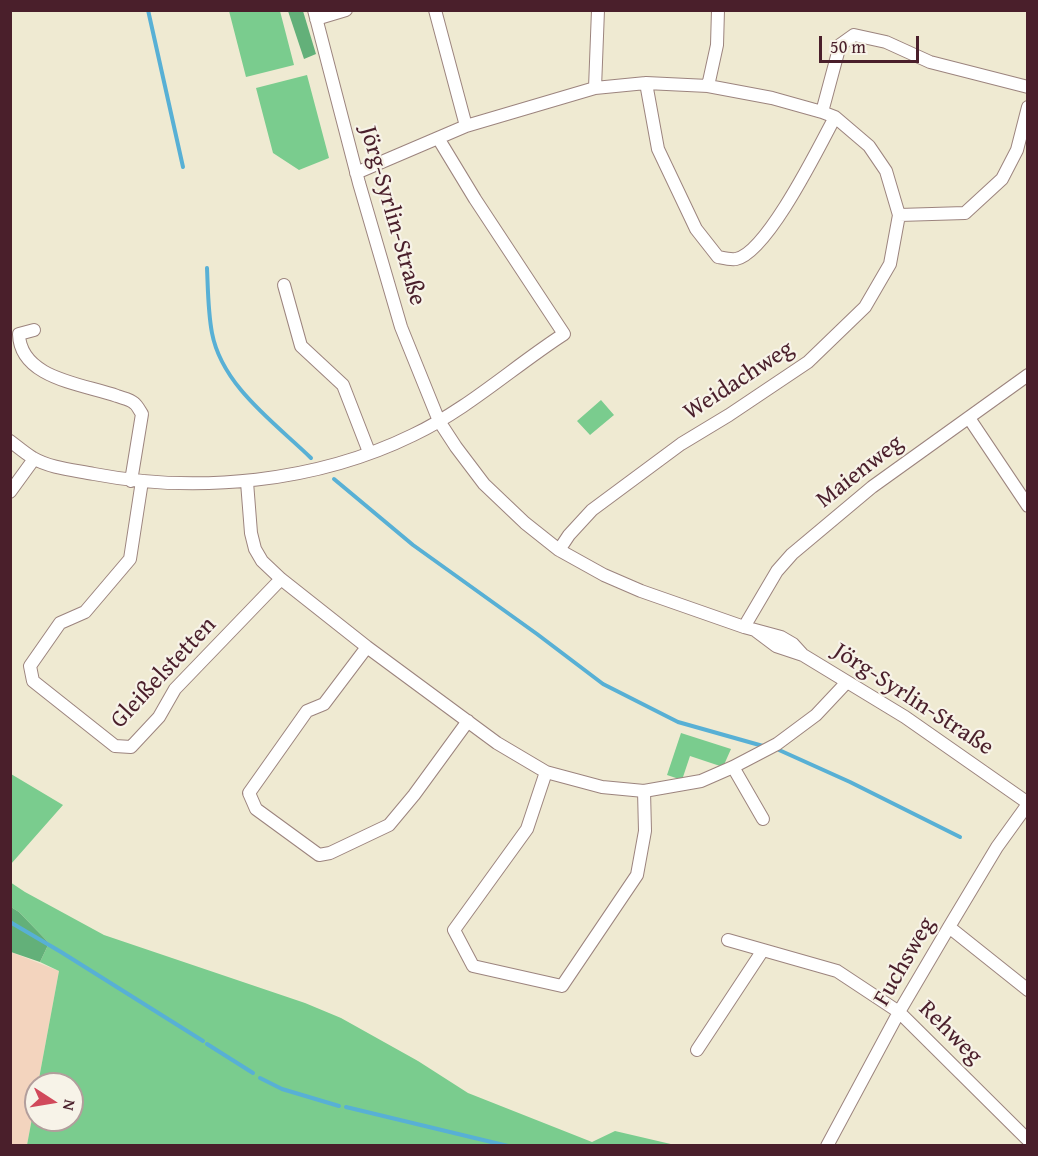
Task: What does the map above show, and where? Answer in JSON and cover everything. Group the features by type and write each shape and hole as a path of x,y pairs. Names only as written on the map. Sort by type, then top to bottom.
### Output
{"street":[{"name":"Jörg-Syrlin-Straße","path":"346,10 315,14 356,173 401,327 439,421 484,483 525,523 559,550 604,575 641,591 749,629 776,646 803,655 921,727 1028,804"},
{"path":"435,10 466,126"},
{"path":"595,88 598,10"},
{"path":"708,86 717,45 718,10"},
{"path":"822,112 840,45 854,35 886,42 930,62 1028,87"},
{"path":"646,84 658,149 696,229 718,257 736,259 753,250 787,205 835,117"},
{"name":"Weidachweg","path":"356,173 466,126 595,88 646,84 708,86 772,98 822,112 835,117 869,146 886,171 899,215 890,264 865,307 808,362 681,444 592,510 569,535 559,550"},
{"path":"899,215 965,213 1002,179 1017,150 1028,106"},
{"path":"10,441 34,459 66,469 136,481 248,482 327,466 369,452 413,436 468,404 564,333 438,138"},
{"path":"284,285 301,346 343,385 369,452"},
{"path":"34,330 20,334 20,346 34,365 60,380 134,402 142,414 136,481"},
{"name":"Maienweg","path":"749,629 777,571 792,554 872,487 1028,375"},
{"path":"969,418 1028,506"},
{"path":"10,492 34,459"},
{"name":"Gleißelstetten","path":"136,481 130,559 84,612 60,623 30,666 33,681 115,746 131,747 159,717 175,689 281,579"},
{"path":"248,482 251,533 255,549 262,561 281,579 367,647 497,743 546,772 602,787 644,791 701,781 777,744 816,715 848,682"},
{"path":"367,647 324,704 307,711 249,793 256,809 319,855 330,853 389,825 468,721"},
{"path":"733,767 763,819"},
{"path":"546,772 527,829 453,930 473,966 562,986 637,875 645,831 644,791"},
{"name":"Fuchsweg","path":"827,1146 899,1012 997,847 1028,804"},
{"path":"949,927 1028,990"},
{"name":"Rehweg","path":"728,940 837,971 899,1012 1028,1140"},
{"path":"697,1050 763,950"}],"shaded area":[{"path":"11,952 59,971 40,1072 24,1072 24,1132 29,1132 27,1145 11,1146"}],"green space":[{"path":"229,11 280,11 294,65 246,77"},
{"path":"288,11 303,11 316,54 304,59"},
{"path":"307,75 329,158 299,170 273,153 256,88"},
{"path":"601,400 614,415 590,435 577,421"},
{"path":"681,733 731,749 723,767 690,756 682,780 667,775"},
{"path":"11,774 63,805 11,864"},
{"path":"10,882 104,935 305,1003 341,1018 418,1061 468,1093 592,1142 615,1131 675,1145 27,1145 29,1132 84,1132 84,1072 40,1072 59,971 40,962 49,943 19,912 11,907"},
{"path":"11,907 19,912 49,943 40,962 11,952"}],"waterway":[{"path":"148,10 183,167"},
{"path":"207,268 212,333 227,370 238,387 266,417 311,458"},
{"path":"334,479 413,545 603,684 678,722 763,746"},
{"path":"779,750 850,782 960,837"},
{"path":"10,922 203,1041"},
{"path":"207,1044 253,1073"},
{"path":"260,1078 282,1089 339,1106"},
{"path":"346,1107 508,1146"}]}
